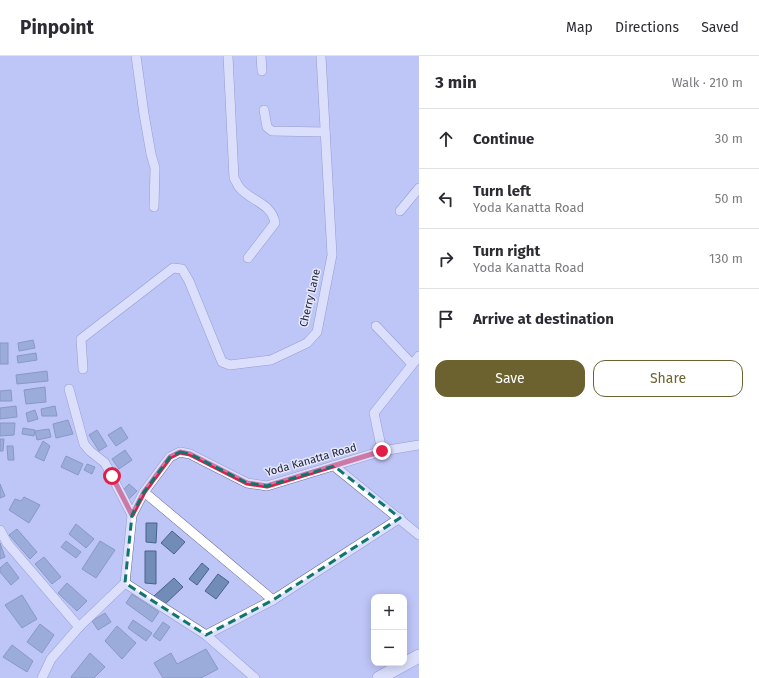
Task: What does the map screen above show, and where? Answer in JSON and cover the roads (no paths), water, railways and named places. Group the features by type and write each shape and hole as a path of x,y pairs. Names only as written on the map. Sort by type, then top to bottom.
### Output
{"street":[{"path":"136,56 144,114 155,168 154,208"},
{"path":"228,56 234,178 238,186 245,193 269,209 274,215 275,223 248,258"},
{"path":"261,56 262,71"},
{"name":"Cherry Lane","path":"83,369 82,339 173,268 182,269 190,281 222,362 230,364 271,360 307,343 317,332 332,255 321,56"},
{"path":"264,110 267,127 272,131 325,132"},
{"path":"400,211 419,188"},
{"path":"376,326 412,364"},
{"path":"382,451 374,413 419,356"},
{"path":"69,389 84,444 105,463 132,515"},
{"name":"Yoda Kanatta Road","path":"125,583 132,515 144,492 170,457 180,452 190,454 247,483 267,486 382,451 419,445"},
{"path":"334,466 400,518 419,535"},
{"path":"144,492 272,600"},
{"path":"206,635 272,600 400,518"},
{"path":"0,530 7,543 79,627"},
{"path":"42,678 51,659 79,627 125,583 206,635 255,678"},
{"path":"379,678 419,656"}]}
